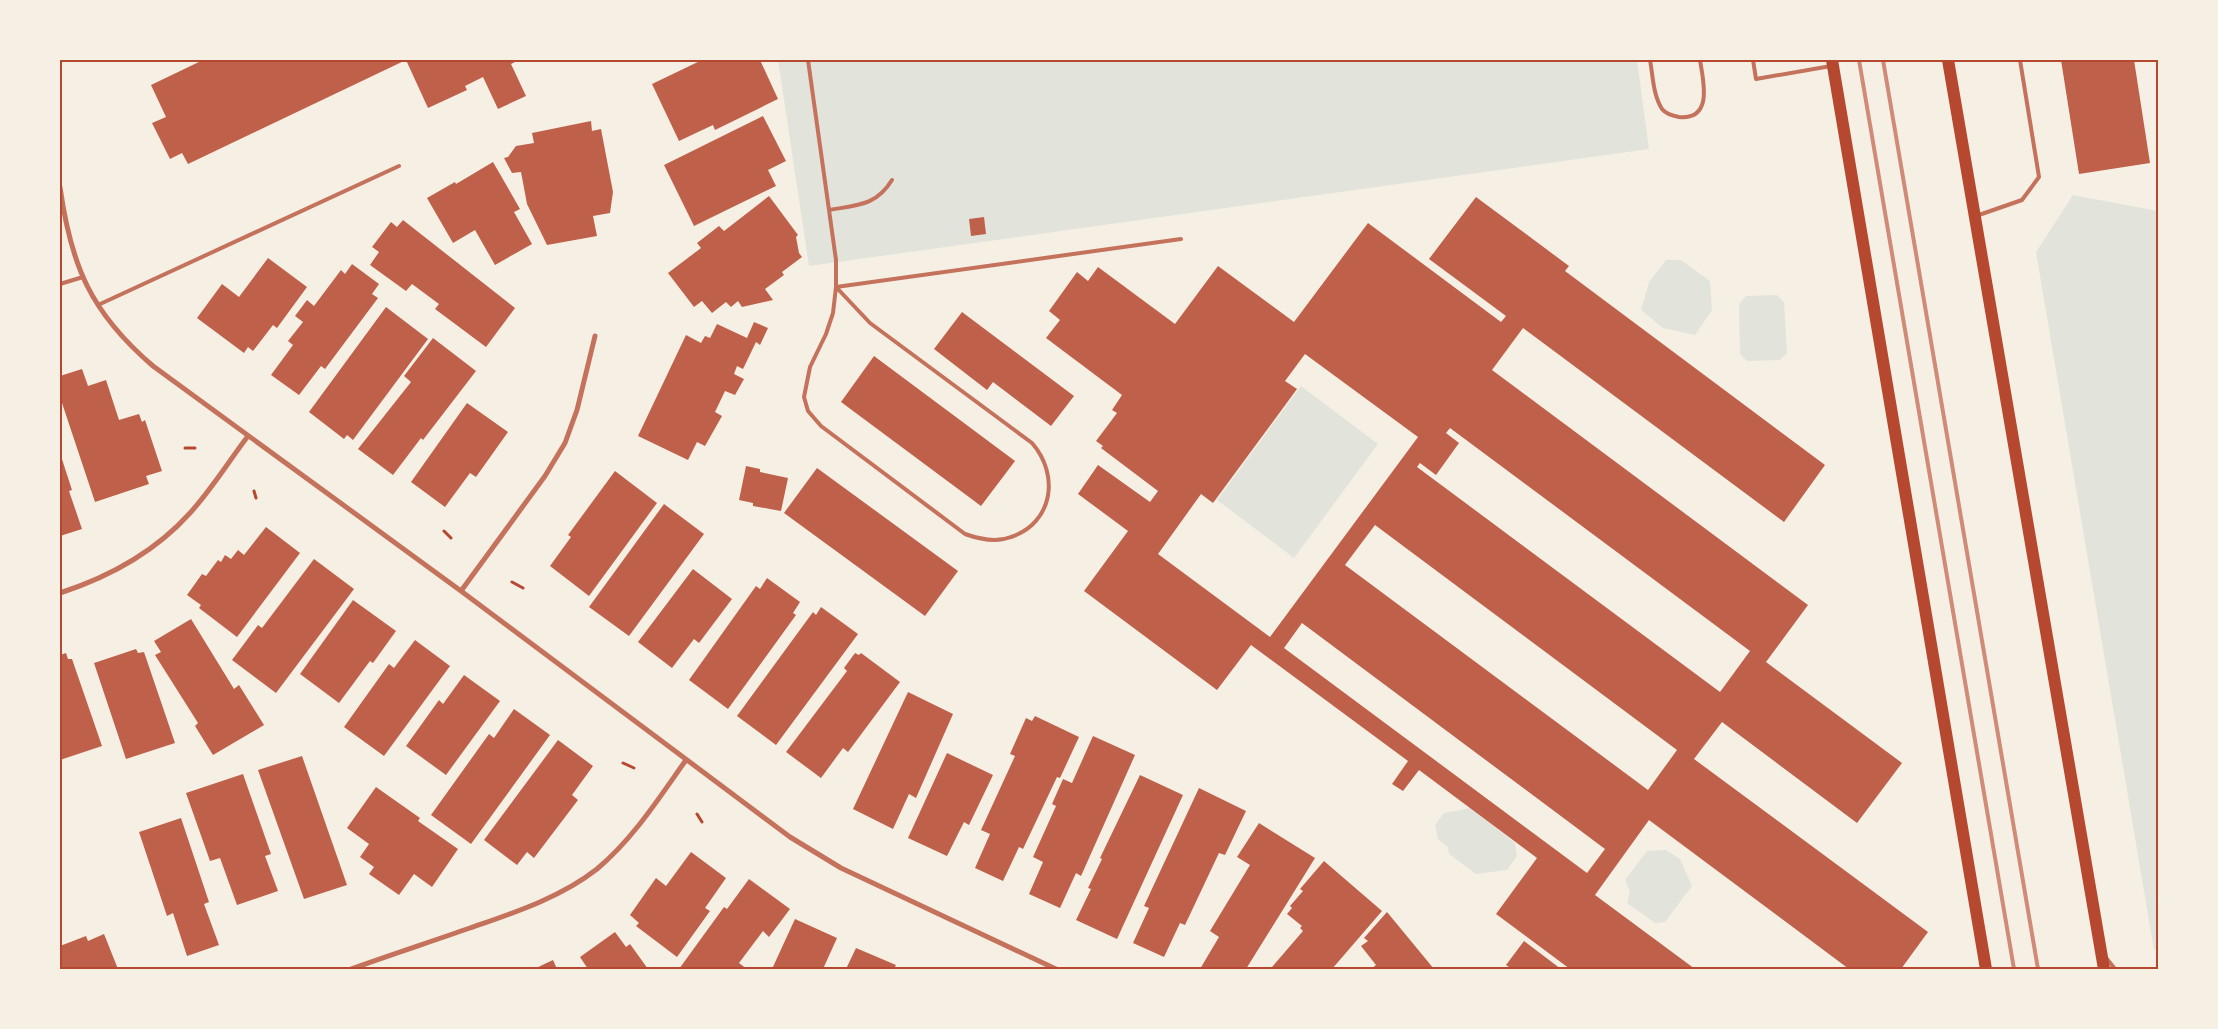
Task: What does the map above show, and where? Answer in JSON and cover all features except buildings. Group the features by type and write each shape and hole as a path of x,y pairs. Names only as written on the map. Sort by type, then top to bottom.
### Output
{"main road":[{"path":"1948,60 2104,969"},
{"path":"1833,63 1986,969"}],"street":[{"path":"60,187 66,228 83,277 98,305 115,329 139,354 790,837 823,858 1056,969"},
{"path":"461,592 545,476 565,443 577,410 595,336"},
{"path":"60,594 99,579 132,562 158,542 190,513 248,436"},
{"path":"351,969 513,912 569,887 596,869 617,849 635,829 686,760"}],"lane":[{"path":"808,60 836,260 836,287 833,313 806,382 804,397 808,411 821,426 965,534 993,540 1010,538 1026,530 1039,518 1046,502 1050,484 1047,466 1039,451 1032,443 870,323 836,287"},
{"path":"1650,60 1656,93 1663,110 1672,116 1683,117 1692,115 1704,104 1705,93 1700,60"},
{"path":"1753,60 1756,79 1833,63"},
{"path":"1974,217 2022,200 2039,177 2020,60"},
{"path":"98,305 399,166"},
{"path":"829,210 865,204 884,193 892,180"},
{"path":"836,287 1181,239"},
{"path":"60,284 83,277"},
{"path":"2100,950 2115,969"}],"path":[{"path":"185,448 195,448"},
{"path":"254,491 256,498"},
{"path":"444,531 451,538"},
{"path":"512,582 523,588"},
{"path":"623,763 634,768"},
{"path":"697,814 702,822"}],"shaded area":[{"path":"778,60 1637,60 1649,149 809,266"},
{"path":"2073,195 2158,211 2158,949 2154,950 2036,252"},
{"path":"1666,260 1681,260 1710,281 1712,310 1695,335 1663,328 1641,310 1649,282"},
{"path":"1777,295 1784,302 1787,353 1780,360 1747,361 1740,354 1739,304 1746,296"},
{"path":"1301,386 1378,444 1294,558 1217,500"},
{"path":"1471,808 1515,843 1517,856 1507,870 1476,874 1449,854 1448,847 1438,839 1435,825 1444,813"},
{"path":"1666,850 1680,859 1692,886 1665,922 1655,923 1627,903 1630,892 1625,880 1647,851"}],"railway":[{"path":"1859,60 2014,969"},
{"path":"1883,60 2038,969"}]}
